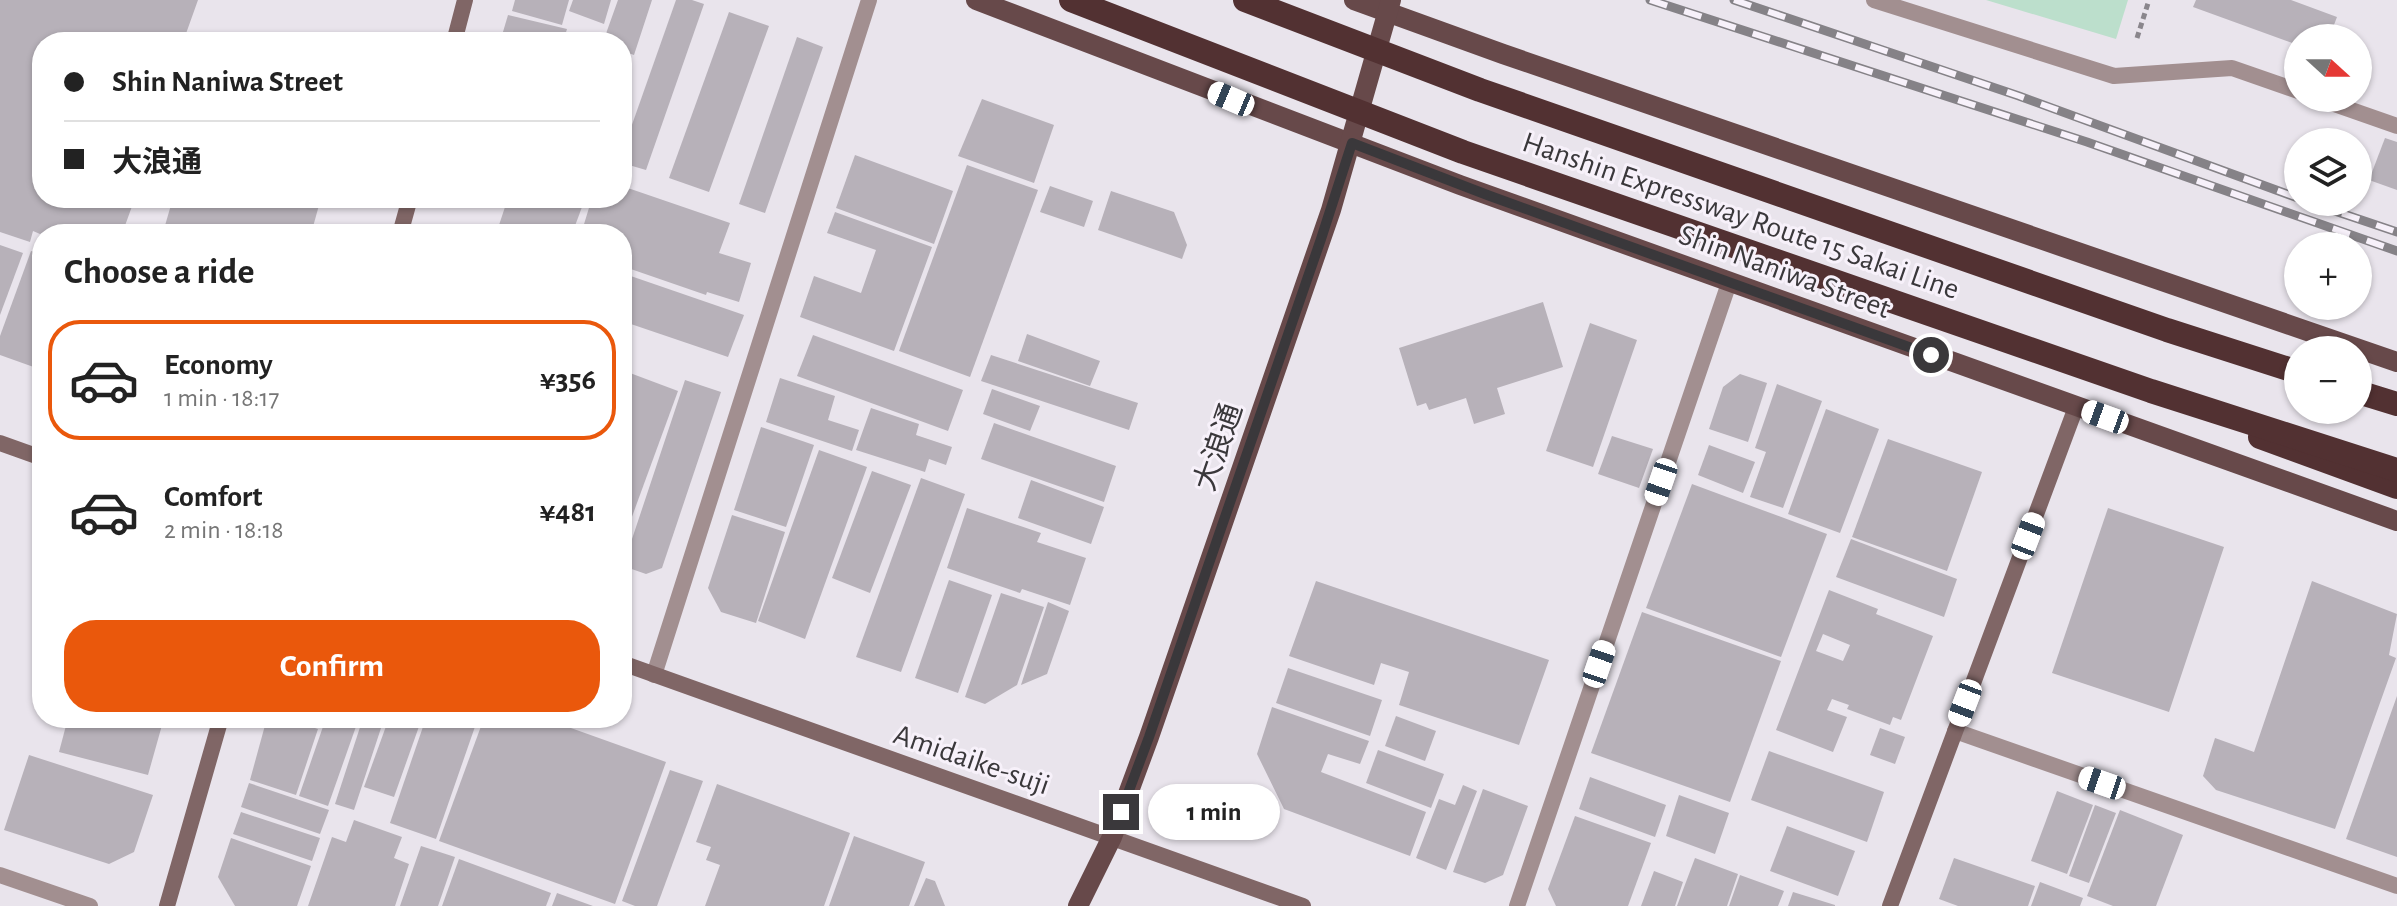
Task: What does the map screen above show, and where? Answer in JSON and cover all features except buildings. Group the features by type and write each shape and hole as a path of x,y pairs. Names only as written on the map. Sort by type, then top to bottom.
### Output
{"highway":[{"name":"Hanshin Expressway Route 15 Sakai Line","path":"1071,0 1463,152 2151,391 2397,470"},
{"name":"Hanshin Expressway Route 15 Sakai Line","path":"1245,0 1480,90 2167,330 2284,368"},
{"path":"2151,391 2274,442 2397,487"},
{"path":"2372,396 2397,404"}],"main road":[{"name":"Shin Naniwa Street","path":"976,0 1231,99 1729,283 2397,521"},
{"path":"1354,0 1389,6 1533,65 2397,362"},
{"name":"大浪通","path":"1078,906 1112,837 1160,707 1331,210 1389,6"}],"street":[{"path":"457,32 465,0"},
{"path":"654,675 869,0"},
{"path":"1874,0 2114,76 2232,68 2284,86"},
{"path":"2357,112 2397,126"},
{"path":"1517,906 1729,283"},
{"path":"1890,906 2076,407"},
{"path":"0,443 32,454"},
{"name":"Amidaike-suji","path":"632,667 1303,906"},
{"path":"167,906 218,728"},
{"path":"1955,731 2397,886"},
{"path":"0,875 90,906"}],"path":[{"path":"2137,38 2149,0"}],"green space":[{"path":"1986,0 2128,0 2116,39"}],"railway":[{"path":"1650,0 2087,142 2397,251"},
{"path":"1734,0 2019,96 2284,193"},
{"path":"2350,216 2397,232"}],"route":[{"path":"1121,812 1352,143 1931,355"}]}
